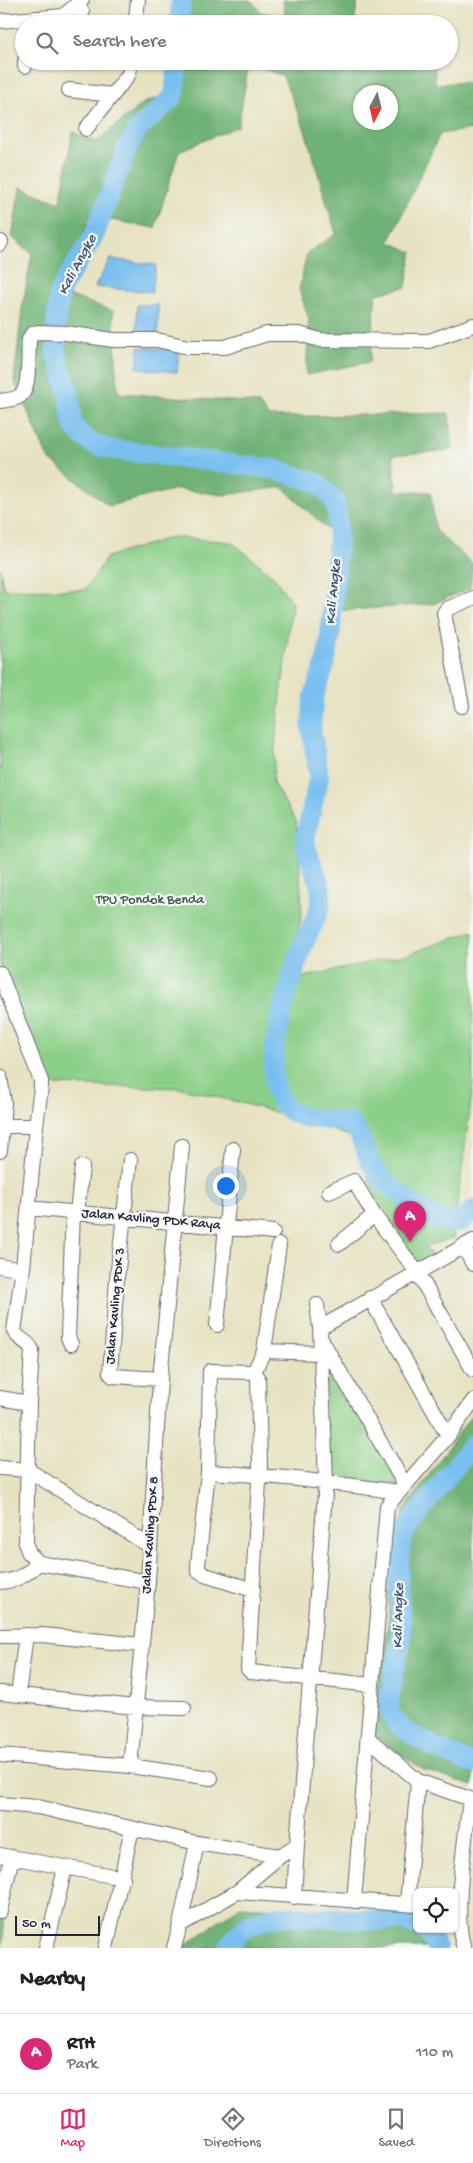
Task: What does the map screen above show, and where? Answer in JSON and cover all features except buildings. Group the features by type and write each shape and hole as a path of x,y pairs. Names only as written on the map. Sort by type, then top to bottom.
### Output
{"street":[{"path":"136,15 138,0"},
{"path":"64,15 80,2 82,15"},
{"path":"0,21 15,21"},
{"path":"86,129 129,74 130,70"},
{"path":"68,90 112,95"},
{"path":"0,402 14,399 21,395 26,387 28,340 32,334 38,332 66,333 113,340 156,340 188,347 225,346 267,334 299,334 320,340 429,341 473,325"},
{"path":"462,706 444,613 447,609 473,598"},
{"path":"0,973 41,1081 29,1208 14,1331 16,1336 30,1345 32,1350 25,1540 27,1550 39,1563 148,1582"},
{"path":"0,1076 4,1103 0,1151"},
{"path":"2,1126 36,1126"},
{"name":"Jalan Kavling PDK 8","path":"130,1766 140,1645 148,1582 160,1379 182,1146"},
{"path":"218,1325 233,1149"},
{"path":"125,1217 130,1160"},
{"path":"71,1344 68,1337 75,1213 82,1166"},
{"path":"329,1192 354,1181 374,1215 417,1272 473,1370"},
{"name":"Jalan Kavling PDK Raya","path":"29,1208 273,1232"},
{"path":"339,1244 374,1215"},
{"name":"Jalan Kavling PDK 3","path":"125,1217 117,1280 110,1373 113,1376 160,1379"},
{"path":"320,1333 370,1298 468,1244 473,1264"},
{"path":"254,1372 264,1351 279,1246"},
{"path":"0,1266 22,1270"},
{"path":"370,1298 448,1436"},
{"path":"294,1897 308,1678 326,1481 320,1333 317,1305"},
{"path":"320,1333 402,1489"},
{"path":"264,1351 320,1353"},
{"path":"253,1590 205,1575 198,1570 208,1472 210,1372 254,1372"},
{"path":"254,1372 258,1377 260,1474 249,1671 372,1685"},
{"path":"0,1398 29,1403"},
{"path":"354,1901 387,1506 448,1436 473,1401"},
{"path":"0,1468 28,1470 150,1546"},
{"path":"208,1472 260,1474 402,1489"},
{"path":"0,1582 10,1582 21,1578 39,1563"},
{"path":"0,1636 26,1635 140,1645"},
{"path":"18,1695 26,1635"},
{"path":"0,1693 135,1707 184,1708"},
{"path":"368,1738 418,1781 471,1799 458,1900"},
{"path":"0,1755 130,1766 211,1778"},
{"path":"236,1892 412,1905 418,1781"},
{"path":"0,1804 38,1807 197,1843 280,1856"},
{"path":"106,1948 123,1878 132,1828"},
{"path":"174,1948 197,1843"},
{"path":"180,1926 236,1892 280,1856 297,1845"},
{"path":"0,1911 6,1856 123,1878"},
{"path":"46,1948 65,1868"},
{"path":"458,1915 464,1948"}],"green space":[{"path":"175,0 250,0 261,12 279,15 177,15"},
{"path":"283,0 358,0 356,15 285,15"},
{"path":"176,70 248,70 238,126 179,151 155,228 90,216 62,293 113,311 118,393 258,403 269,417 449,413 453,450 393,455 396,491 430,492 436,531 473,564 470,588 433,604 337,611 339,540 282,487 224,495 176,489 109,506 48,458 14,380 22,309 32,254 12,237 20,187 60,203 73,132 96,142 143,103 172,93"},
{"path":"266,70 435,70 435,84 473,82 473,129 440,134 389,242 412,252 406,287 376,294 370,362 306,375 309,320 299,289 307,253 336,234 305,130 283,76"},
{"name":"TPU Pondok Benda","path":"173,537 232,542 274,577 292,603 275,747 273,783 296,821 300,869 302,915 286,981 409,954 473,931 473,1085 453,1238 425,1246 436,1262 415,1269 375,1207 381,1204 377,1199 353,1137 264,1109 182,1088 45,1085 0,964 0,569 4,589 85,590 107,557"},
{"path":"325,1347 405,1485 326,1481"},
{"path":"473,1413 473,1786 424,1770 370,1733 389,1619 389,1561 404,1510"},
{"path":"0,1896 7,1897 2,1948 0,1948"},
{"path":"240,1906 399,1914 413,1920 413,1933 439,1933 447,1948 182,1948"}],"water":[{"path":"110,259 156,265 152,292 95,287"},
{"path":"137,305 158,305 158,333 137,333"},
{"path":"139,347 179,350 177,372 137,368"}],"waterway":[{"name":"Kali Angke","path":"180,15 181,0"},
{"name":"Kali Angke","path":"176,70 175,91 172,98 138,129 127,148 94,236 63,285 59,297 56,322 56,354 69,393 72,420 75,428 82,436 93,444 109,449 274,469 318,483 335,501 338,540 330,639 325,665 314,695 311,727 319,776 305,840 308,854 319,881 321,902 302,948 283,1008 277,1033 274,1080 279,1098 290,1111 304,1117 350,1123 361,1138 370,1161 378,1174 420,1208 431,1215 450,1222 462,1221 473,1210"},
{"name":"Kali Angke","path":"473,1444 408,1526 403,1538 398,1566 401,1639 389,1699 391,1715 405,1729 441,1751 473,1763"},
{"name":"Kali Angke","path":"228,1948 239,1933 249,1925 276,1916 400,1921 413,1924"},
{"name":"Kali Angke","path":"428,1933 437,1948"}],"place":[{"name":"RTH","path":"410,1242"}]}
